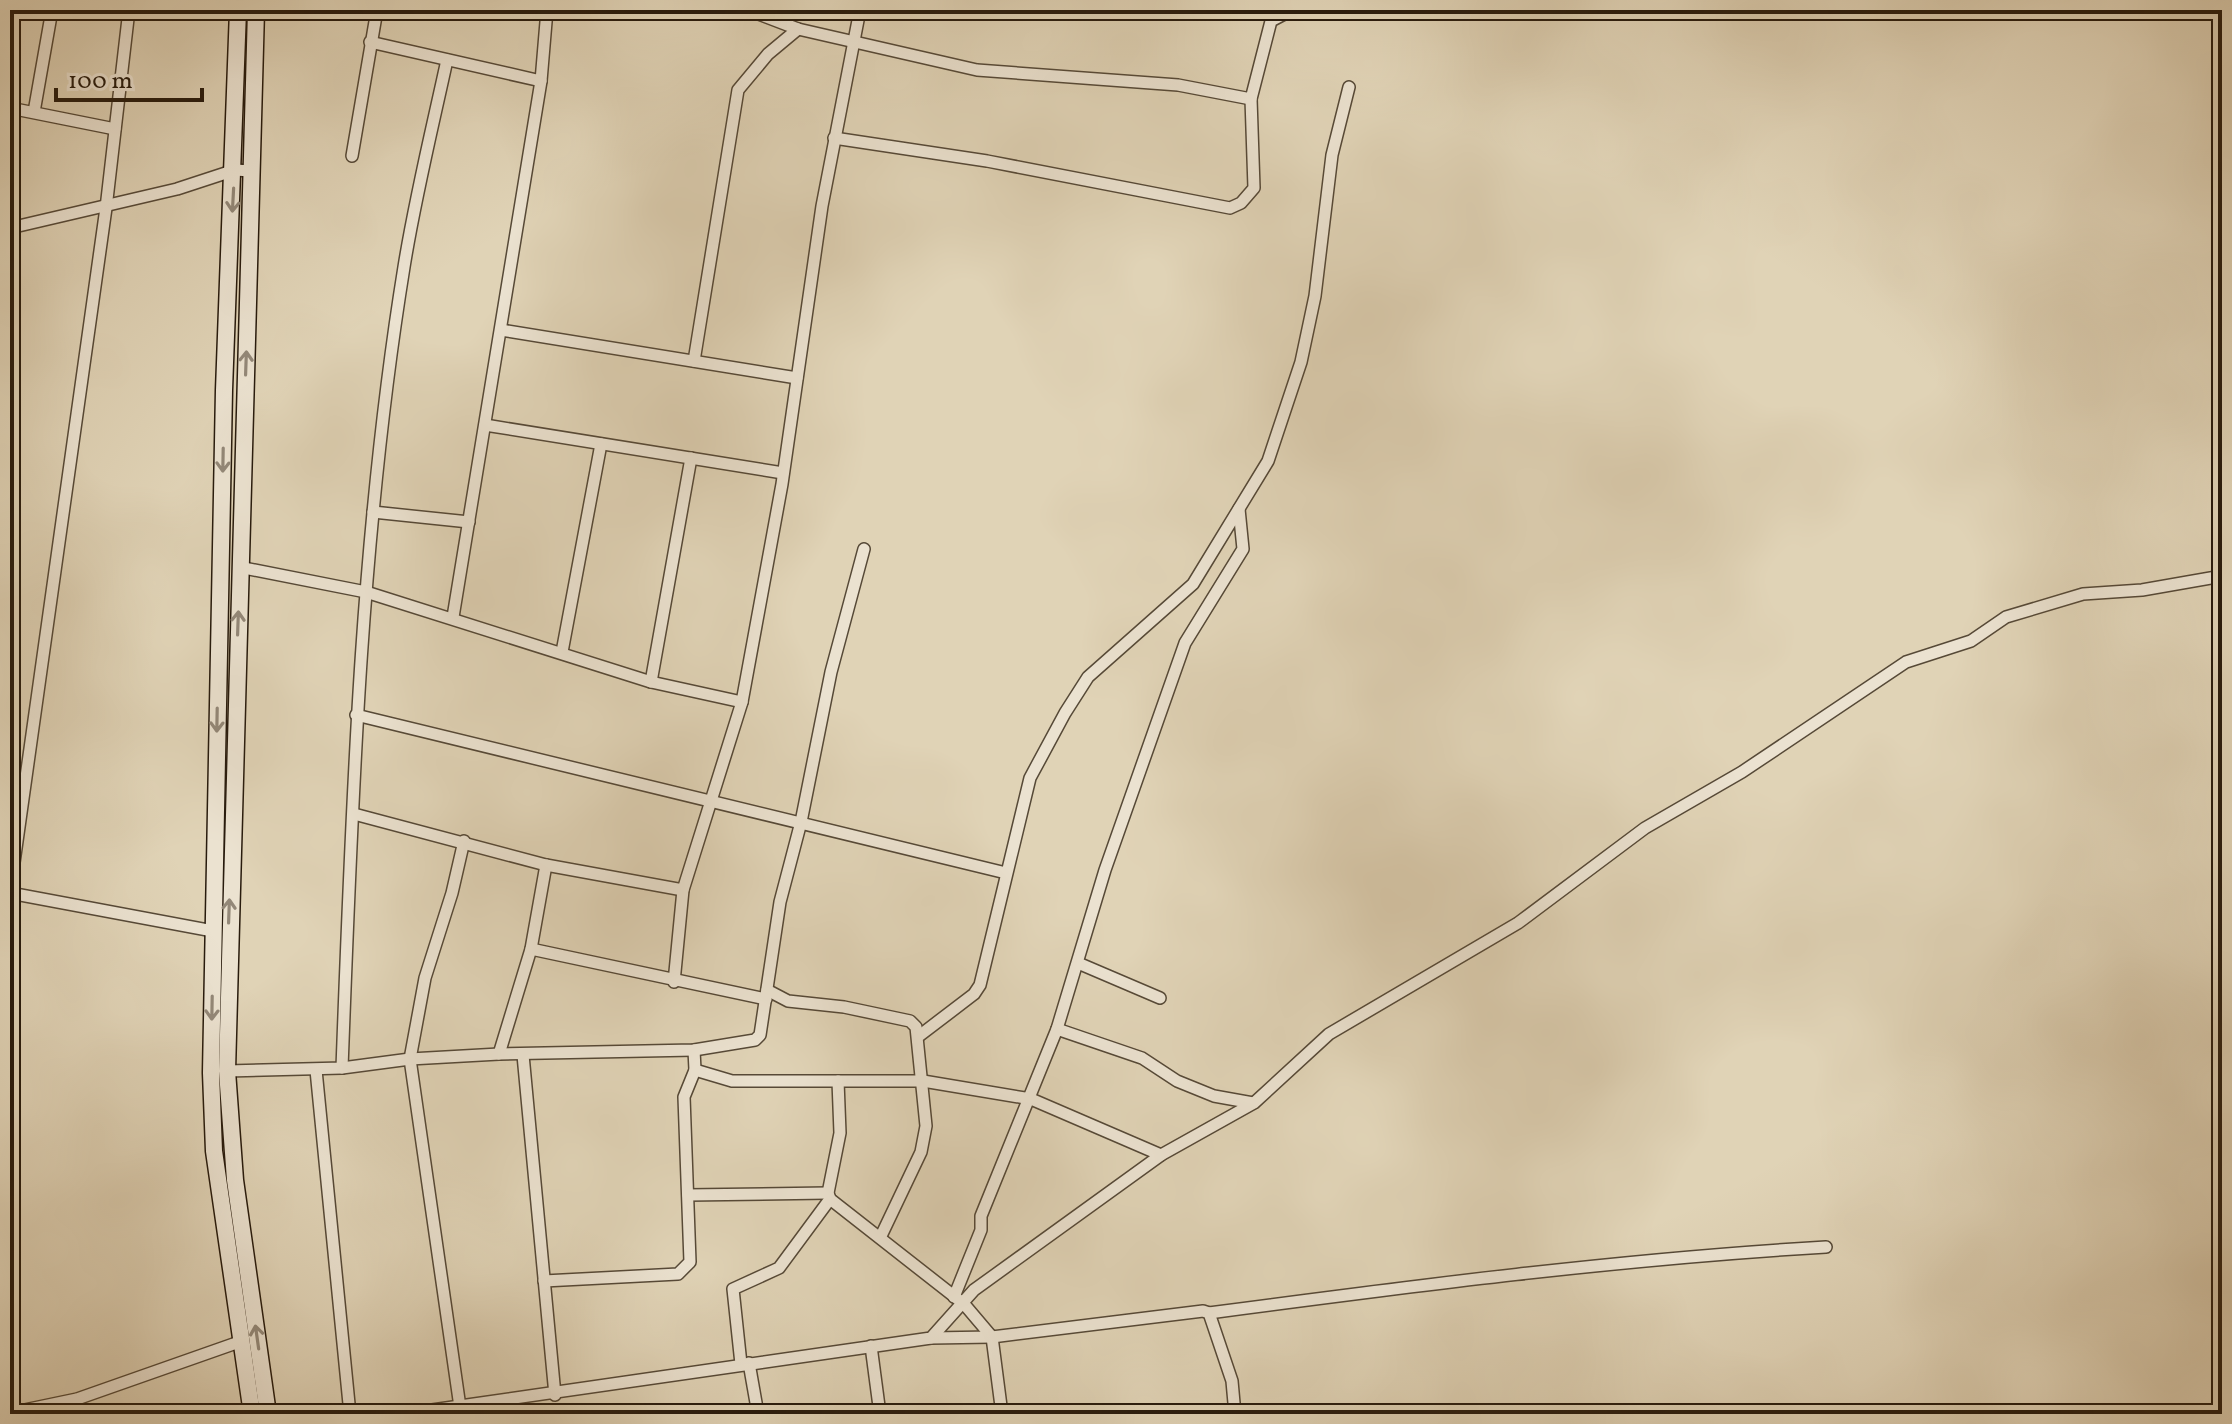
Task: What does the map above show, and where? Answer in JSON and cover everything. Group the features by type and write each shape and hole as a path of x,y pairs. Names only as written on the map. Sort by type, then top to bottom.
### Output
{"main road":[{"path":"238,10 243,170 239,567 221,954 211,1073 214,1151 252,1414"},
{"path":"256,10 224,390 213,931 221,954 235,1180 268,1414"}],"street":[{"path":"34,112 52,10"},
{"path":"129,10 106,208 10,892 213,931"},
{"path":"352,156 377,10"},
{"path":"453,617 541,81 547,10"},
{"path":"748,10 798,29 977,70 1178,85 1251,99"},
{"path":"674,982 683,890 742,702 783,473 834,138 860,10"},
{"path":"834,138 987,161 1230,208 1241,203 1254,188 1251,99 1271,21 1292,10"},
{"path":"694,361 738,90 768,54 798,29"},
{"path":"370,42 541,81"},
{"path":"342,1068 356,715 373,512 404,265 447,60"},
{"path":"919,1036 974,994 980,985 1030,778 1073,701 1088,677 1193,584 1268,461 1301,362 1315,296 1332,155 1349,87"},
{"path":"10,108 115,129"},
{"path":"10,228 106,208 243,170"},
{"path":"501,330 797,378"},
{"path":"485,425 783,473"},
{"path":"562,652 601,444"},
{"path":"651,682 691,458"},
{"path":"931,1338 959,1300 981,1230 981,1216 1057,1029 1105,870 1185,643 1243,549 1239,509"},
{"path":"373,512 469,522"},
{"path":"227,1071 316,1070 410,1059 499,1054 694,1050 755,1040 760,1035 780,902 801,822 831,672 864,549"},
{"path":"239,567 366,592 651,682 742,702"},
{"path":"959,1300 1161,1155 1254,1103 1329,1034 1518,923 1645,828 1742,772 1906,662 1971,641 2006,617 2083,594 2142,590 2222,576"},
{"path":"356,715 712,798 1006,873"},
{"path":"354,814 546,865 683,890"},
{"path":"460,1407 410,1059 425,978 452,893 464,841"},
{"path":"499,1054 531,949 546,865"},
{"path":"531,949 674,982 766,994 788,1001 844,1007 910,1021 919,1036 926,1126 921,1152 881,1236"},
{"path":"1078,963 1160,998"},
{"path":"763,1014 788,1001"},
{"path":"1057,1029 1142,1058 1177,1081 1214,1096 1254,1103"},
{"path":"544,1281 678,1274 690,1262 684,1097 695,1070 694,1050"},
{"path":"523,1055 555,1395"},
{"path":"316,1070 350,1414"},
{"path":"695,1070 732,1081 923,1081 1031,1099 1161,1155"},
{"path":"758,1414 745,1364 733,1289 779,1268 829,1196 840,1133 838,1081"},
{"path":"688,1195 829,1196 959,1300 992,1337 1002,1414"},
{"path":"404,1414 555,1395 931,1338 992,1337 1572,1268 1708,1254 1826,1247"},
{"path":"1209,1313 1232,1381 1235,1414"},
{"path":"10,1413 77,1399 242,1341"},
{"path":"871,1346 880,1414"}]}
